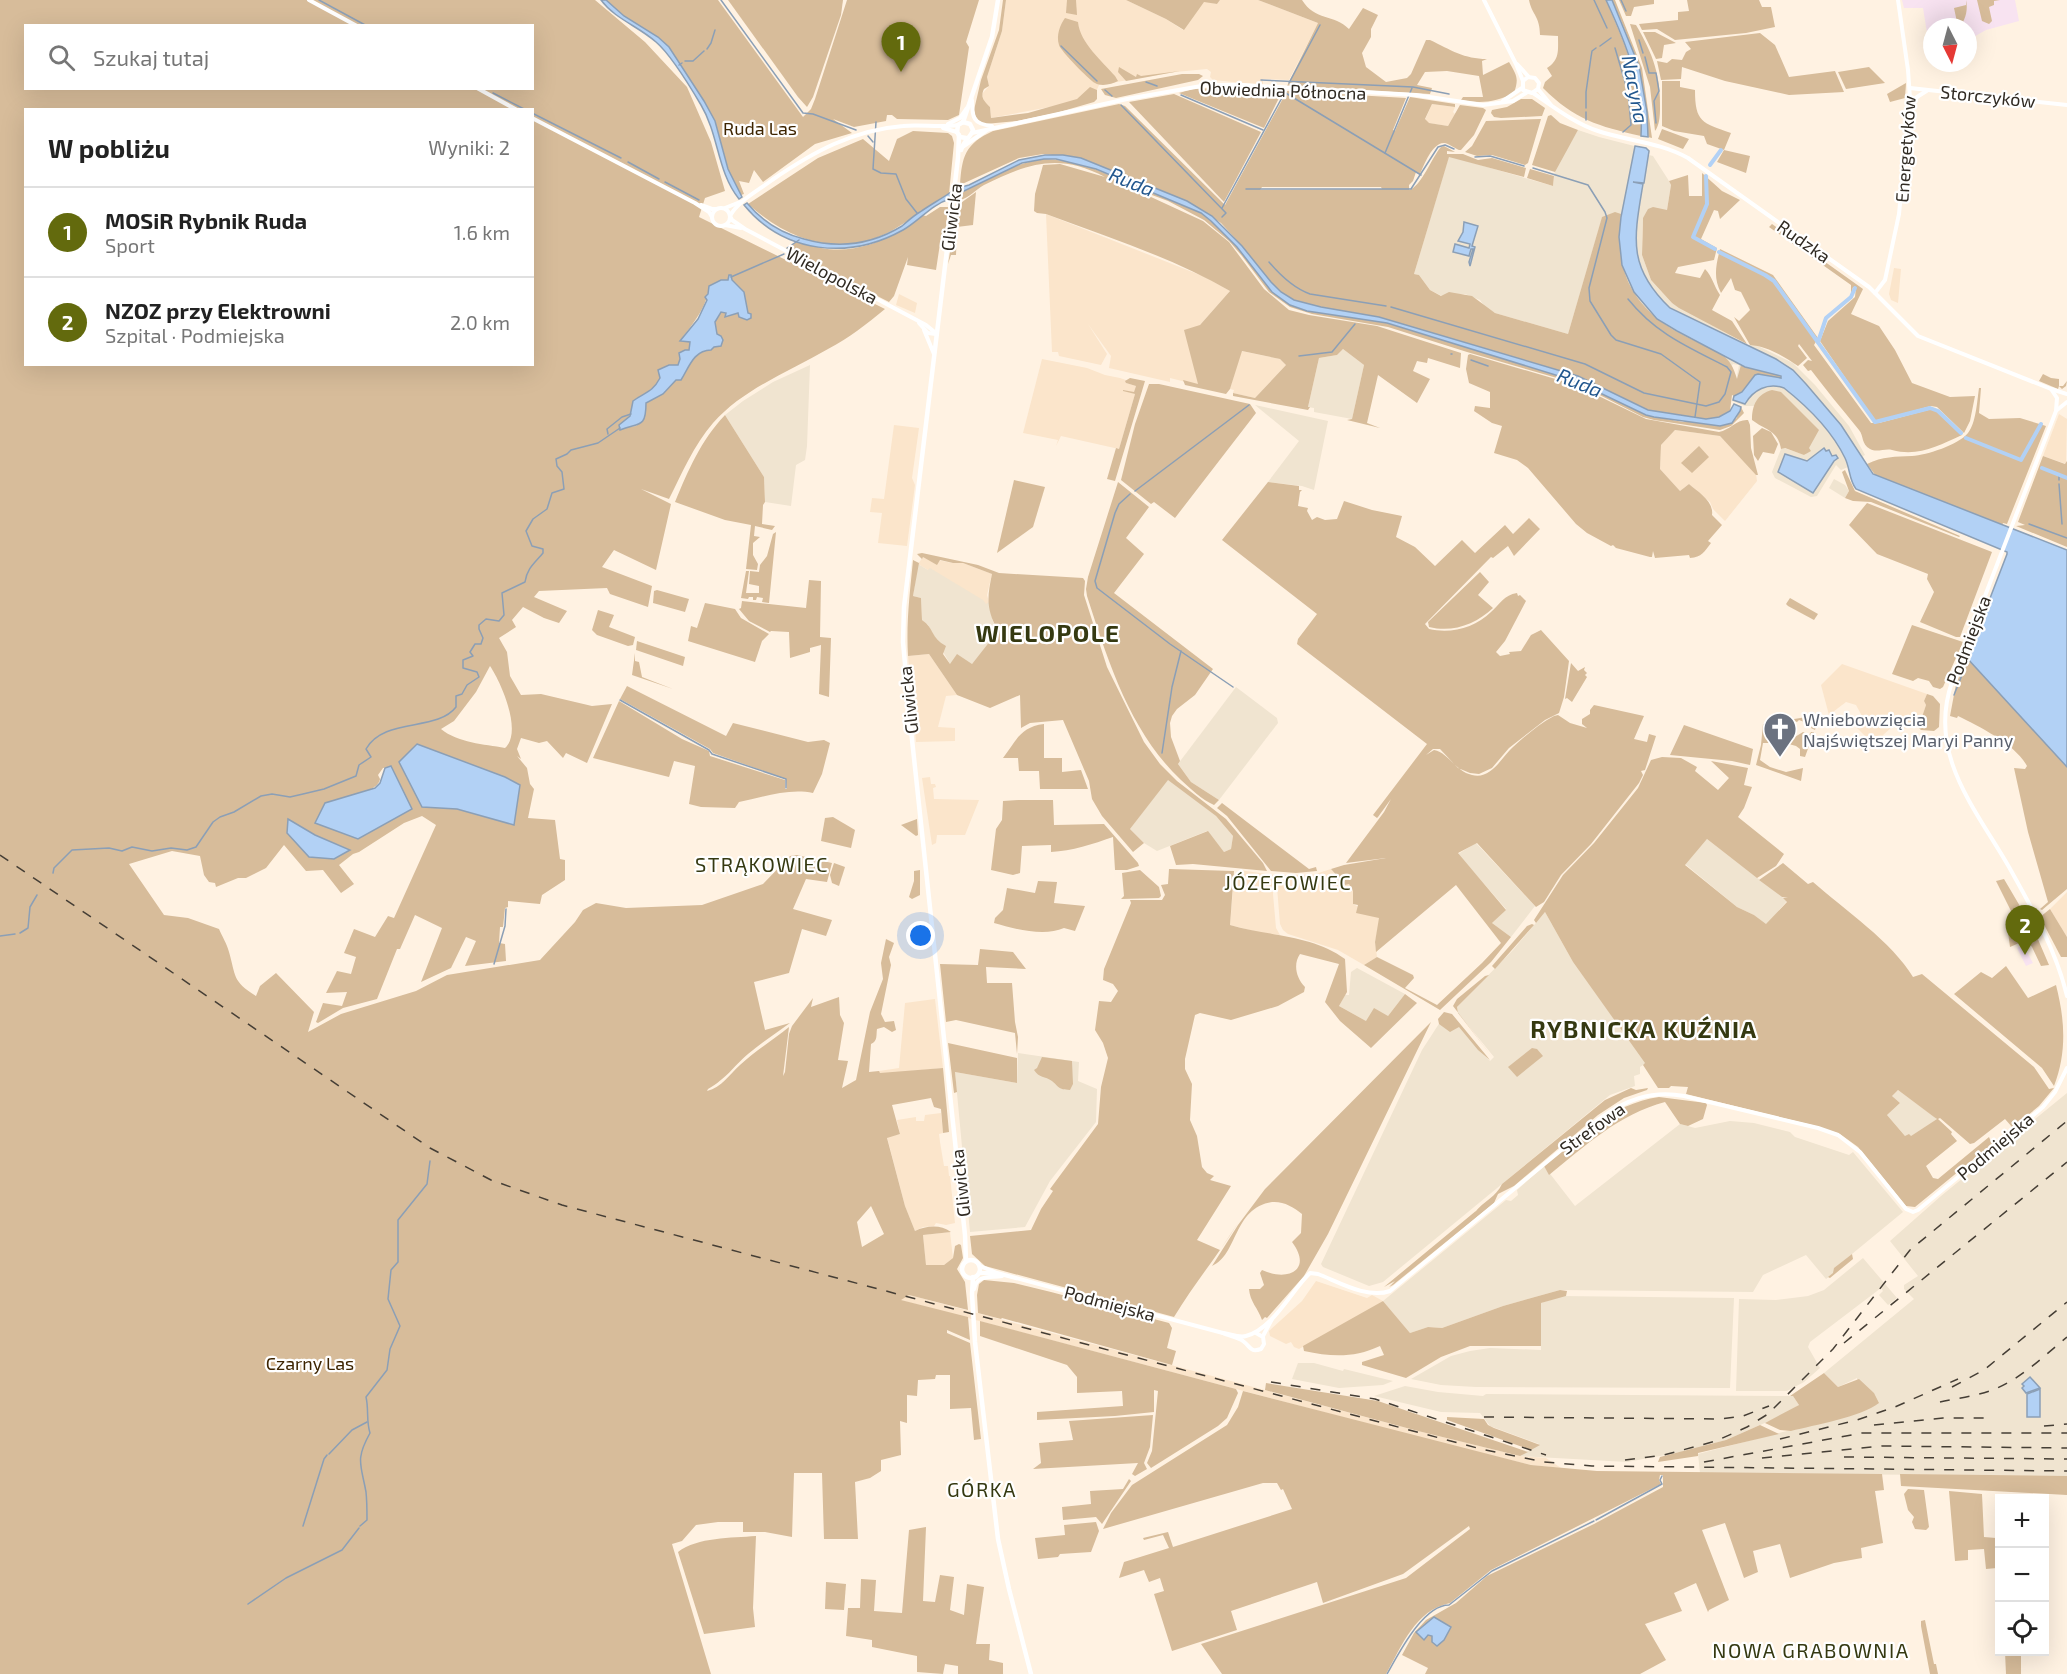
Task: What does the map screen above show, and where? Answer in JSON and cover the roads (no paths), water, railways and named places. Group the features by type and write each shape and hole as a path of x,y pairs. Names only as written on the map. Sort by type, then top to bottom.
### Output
{"main road":[{"path":"971,125 961,123 972,100 993,33 998,0"},
{"path":"958,133 966,138 972,133 972,100"},
{"name":"Gliwicka","path":"961,123 958,133 955,187 904,606 903,642 969,1261"},
{"name":"Gliwicka","path":"958,158 966,138"},
{"path":"972,1299 974,1278 979,1273 980,1266 977,1262 969,1261 962,1269 967,1277 972,1299 1000,1549 1031,1674"},
{"path":"967,1277 974,1278"}],"street":[{"path":"309,0 353,24"},
{"path":"1484,0 1523,81 1522,88 1501,103"},
{"name":"Energetyków","path":"1875,292 1885,280 1898,220 1908,114 1910,88 1898,0"},
{"path":"1516,64 1528,77 1537,79 1538,89 1533,93 1527,93 1522,88"},
{"path":"1523,81 1528,77"},
{"name":"Obwiednia Północna","path":"972,133 1172,90 1216,85 1412,95 1483,105 1513,101 1527,93"},
{"name":"Storczyków","path":"1910,88 2067,105"},
{"name":"Rudzka","path":"1538,89 1551,105"},
{"path":"481,90 513,108"},
{"path":"1908,114 1917,97 1929,90"},
{"name":"Rudzka","path":"1533,93 1576,122 1593,129 1650,142 1688,158 1875,292 1911,331 1923,339 2050,389 2065,392"},
{"path":"945,126 960,118 972,100"},
{"path":"972,100 972,115 976,122 996,127"},
{"path":"534,119 695,203 709,212 718,225 725,225 739,204 808,156 847,138 893,127 945,126 961,123"},
{"name":"Obwiednia Północna","path":"971,125 996,127"},
{"path":"937,126 958,133"},
{"path":"961,149 979,134 996,127"},
{"path":"695,203 712,209 739,204"},
{"path":"724,208 730,216"},
{"path":"712,218 717,209"},
{"name":"Wielopolska","path":"730,216 745,229"},
{"name":"Wielopolska","path":"725,225 731,224 745,229 926,328"},
{"path":"926,328 938,321"},
{"path":"926,328 931,334 937,334"},
{"path":"926,328 934,354"},
{"path":"2050,389 2057,399 2066,403"},
{"path":"2057,399 2065,392"},
{"name":"Podmiejska","path":"2057,399 2056,411 1948,693 1944,717 1945,741 1960,784 2009,868 2059,964 2067,996"},
{"name":"Podmiejska","path":"2056,411 2066,403"},
{"name":"Podmiejska","path":"1911,1212 1918,1210 2039,1110 2055,1092 2067,1068"},
{"name":"Strefowa","path":"1275,1315 1310,1273 1316,1273 1366,1292 1380,1293 1390,1290 1605,1114 1625,1102 1654,1094 1684,1096 1835,1134 1860,1152 1906,1209 1911,1212"},
{"name":"Podmiejska","path":"980,1266 997,1273 1222,1333 1249,1335"},
{"name":"Podmiejska","path":"979,1273 997,1273"},
{"path":"972,1299 979,1279 1006,1275"},
{"path":"1275,1315 1264,1331 1264,1345 1258,1351 1250,1350 1246,1343 1249,1335 1256,1333 1275,1315"},
{"name":"Podmiejska","path":"1222,1333 1246,1343"},
{"path":"1256,1333 1263,1336"}],"water":[{"path":"601,0 606,0 624,16 658,37 669,47 715,121 728,169 742,197 739,199 726,177 707,117 674,63 662,47 613,12"},
{"path":"1606,0 1612,0 1639,66 1647,112 1648,137 1641,136 1637,83"},
{"path":"1635,146 1646,148 1649,151 1644,183 1633,182 1643,184 1636,236 1640,265 1646,279 1670,308 1776,359 1793,370 1841,425 1873,474 2067,550 2067,767 1967,658 2007,552 1856,489 1845,458 1833,438 1810,411 1784,388 1772,386 1762,388 1745,404 1733,400 1734,396 1742,392 1755,375 1781,378 1781,376 1745,367 1677,331 1657,319 1634,292 1622,265 1619,237"},
{"name":"Ruda","path":"1045,155 1081,158 1187,201 1212,216 1242,246 1271,282 1294,300 1379,317 1578,376 1648,410 1706,419 1719,417 1730,411 1734,404 1741,407 1740,411 1732,423 1720,426 1654,417 1577,382 1387,323 1307,311 1290,305 1272,292 1237,247 1201,213 1096,169 1056,159 1044,159 1022,163 960,193 961,187 1019,160"},
{"path":"951,192 950,199 943,201 903,230 882,240 861,246 840,248 818,247 778,234 744,205 747,203 766,221 780,230 817,242 842,244 867,241 890,232"},
{"path":"1464,222 1478,226 1472,246 1475,247 1470,266 1473,249 1469,256 1453,252 1455,244 1469,248 1470,244 1458,241 1463,232"},
{"path":"729,275 744,292 751,318 747,320 739,317 738,313 725,317 726,313 721,312 715,322 717,334 723,340 721,346 696,356 681,380 676,380 663,394 646,403 646,412 640,424 620,430 619,425 630,416 633,401 657,383 660,378 658,370 669,365 678,365 679,353 689,350 690,342 680,341 698,319 707,300 705,297 709,286 721,280 728,280"},
{"path":"1824,448 1826,451 1829,450 1832,456 1836,455 1838,458 1813,493 1778,472 1785,454 1807,461"},
{"path":"417,744 505,777 520,785 514,825 457,809 422,807 399,762"},
{"path":"391,766 412,809 358,839 315,823 325,803 375,788 380,783 385,768"},
{"path":"288,819 315,835 350,850 334,859 309,857 287,833"},
{"path":"2030,1377 2040,1388 2026,1393 2022,1384"},
{"path":"2040,1389 2040,1417 2027,1417 2027,1394"},
{"path":"1434,1617 1451,1627 1444,1640 1437,1646 1432,1642 1432,1636 1428,1635 1424,1640 1416,1632"}],"waterway":[{"path":"319,0 363,24"},
{"path":"721,0 803,113 813,114 856,130"},
{"path":"1594,0 1607,28"},
{"path":"1621,0 1626,11"},
{"path":"1289,83 1320,25"},
{"path":"707,49 715,30"},
{"path":"1600,46 1611,38"},
{"name":"Nacyna","path":"1639,40 1643,53"},
{"path":"1061,46 1097,81"},
{"path":"1586,108 1592,51 1596,48"},
{"name":"Nacyna","path":"1615,48 1628,92 1631,125 1623,132"},
{"path":"685,61 693,61 704,51"},
{"name":"Nacyna","path":"1645,57 1649,73 1656,73 1659,91 1654,101 1656,123"},
{"path":"1261,80 1413,87 1449,94"},
{"path":"1146,82 1157,86"},
{"path":"1385,153 1412,88"},
{"path":"1105,90 1112,96"},
{"path":"1284,92 1421,175"},
{"path":"493,93 522,108"},
{"path":"1222,208 1284,94"},
{"path":"1181,95 1263,130"},
{"path":"1121,105 1226,213 1222,217"},
{"path":"1586,112 1586,120"},
{"path":"534,114 621,158"},
{"path":"876,122 873,169 881,173 896,174 906,199 917,213"},
{"path":"868,136 873,142"},
{"path":"1246,189 1411,189 1438,147 1445,145 1454,149"},
{"path":"1710,165 1721,150"},
{"path":"1475,157 1490,156 1524,166"},
{"path":"628,162 659,179"},
{"path":"1533,168 1588,185 1607,218 1589,288 1590,301 1616,340 1661,354 1700,382 1695,417"},
{"path":"1706,176 1707,204 1693,237 1715,249"},
{"path":"665,182 699,200"},
{"path":"787,248 799,240"},
{"path":"1719,252 1774,281 1875,422 1930,408 1938,411 1961,433"},
{"path":"731,277 784,254"},
{"path":"1269,262 1287,281 1310,294 1386,306"},
{"path":"1818,342 1826,318 1851,297 1855,288"},
{"name":"Ruda","path":"1391,307 1585,364 1644,393 1706,406 1719,402 1725,394 1731,372 1727,367 1661,331 1628,299"},
{"path":"1299,356 1332,352 1355,324"},
{"path":"1471,360 1488,366"},
{"path":"1135,491 1249,405"},
{"path":"608,434 607,429 622,417 631,414"},
{"path":"1966,438 2021,460 2041,424"},
{"path":"53,873 54,868 72,850 109,848 122,851 132,847 152,851 171,848 187,850 196,847 213,822 220,817 234,812 261,796 272,794 290,797 324,789 356,776 359,765 371,757 366,749 374,739 397,728 436,720 447,715 456,707 456,696 462,694 467,685 479,677 477,672 463,668 463,660 473,656 470,652 475,644 481,644 483,638 479,625 486,619 499,621 504,615 502,593 525,582 529,569 543,553 543,549 532,546 526,531 533,519 547,509 552,493 564,489 562,472 557,466 556,459 571,450 598,443 620,428"},
{"path":"2042,468 2067,478"},
{"path":"2059,475 2059,480"},
{"path":"2059,484 2062,524"},
{"path":"1130,494 1119,504 1115,513 1095,581 1097,588 1170,644 1233,687"},
{"path":"2029,524 2067,538"},
{"path":"1162,753 1172,687 1181,651"},
{"path":"1954,695 1968,660"},
{"path":"620,700 709,750 712,754 786,779 786,788"},
{"path":"20,933 28,928 30,907 37,895"},
{"path":"494,964 505,926 506,909"},
{"path":"0,936 15,934"},
{"path":"360,1526 367,1520 366,1492 360,1462 362,1450 370,1433 366,1397 387,1370 390,1349 400,1326 388,1299 391,1270 398,1262 398,1220 427,1184 430,1161"},
{"path":"329,1454 352,1430 367,1422"},
{"path":"303,1526 327,1455"},
{"path":"1596,1520 1662,1484 1660,1480 1662,1476"},
{"path":"1387,1674 1413,1632 1430,1613 1439,1607 1449,1605 1492,1571 1594,1521"},
{"path":"248,1604 286,1578 342,1550 359,1528"}],"railway":[{"path":"0,855 430,1148 491,1180 562,1205 1481,1449 1544,1462 1592,1466 2067,1471"},
{"path":"1625,1460 1664,1455 1716,1441 1747,1427 1768,1414 1833,1349 1910,1250 2067,1121"},
{"path":"1844,1343 2067,1162"},
{"path":"1952,1387 1984,1370 2067,1302"},
{"path":"1940,1402 1982,1393 2015,1379 2067,1337"},
{"path":"1780,1439 1857,1420 1895,1407 1958,1379"},
{"path":"1271,1382 1375,1399 1546,1455"},
{"path":"1484,1417 1721,1419 1743,1416 1769,1406"},
{"path":"1874,1425 1943,1418 1987,1418"},
{"path":"2044,1426 2067,1424"},
{"path":"1704,1462 1862,1433 2067,1433"},
{"path":"1762,1458 1882,1446 2067,1448"},
{"path":"1844,1457 2067,1459"}],"place":[{"name":"MOSiR Rybnik Ruda","path":"901,72"},
{"name":"Wniebowzięcia Najświętszej Maryi Panny","path":"1780,758"},
{"name":"NZOZ przy Elektrowni","path":"2025,955"}],"district":[{"name":"WIELOPOLE","path":"1048,632"},
{"name":"STRĄKOWIEC","path":"762,864"},
{"name":"JÓZEFOWIEC","path":"1288,882"},
{"name":"RYBNICKA KUŹNIA","path":"1644,1028"},
{"name":"GÓRKA","path":"982,1489"},
{"name":"NOWA GRABOWNIA","path":"1811,1650"}],"park label":[{"name":"Ruda Las","path":"760,128"},
{"name":"Czarny Las","path":"310,1363"}]}
